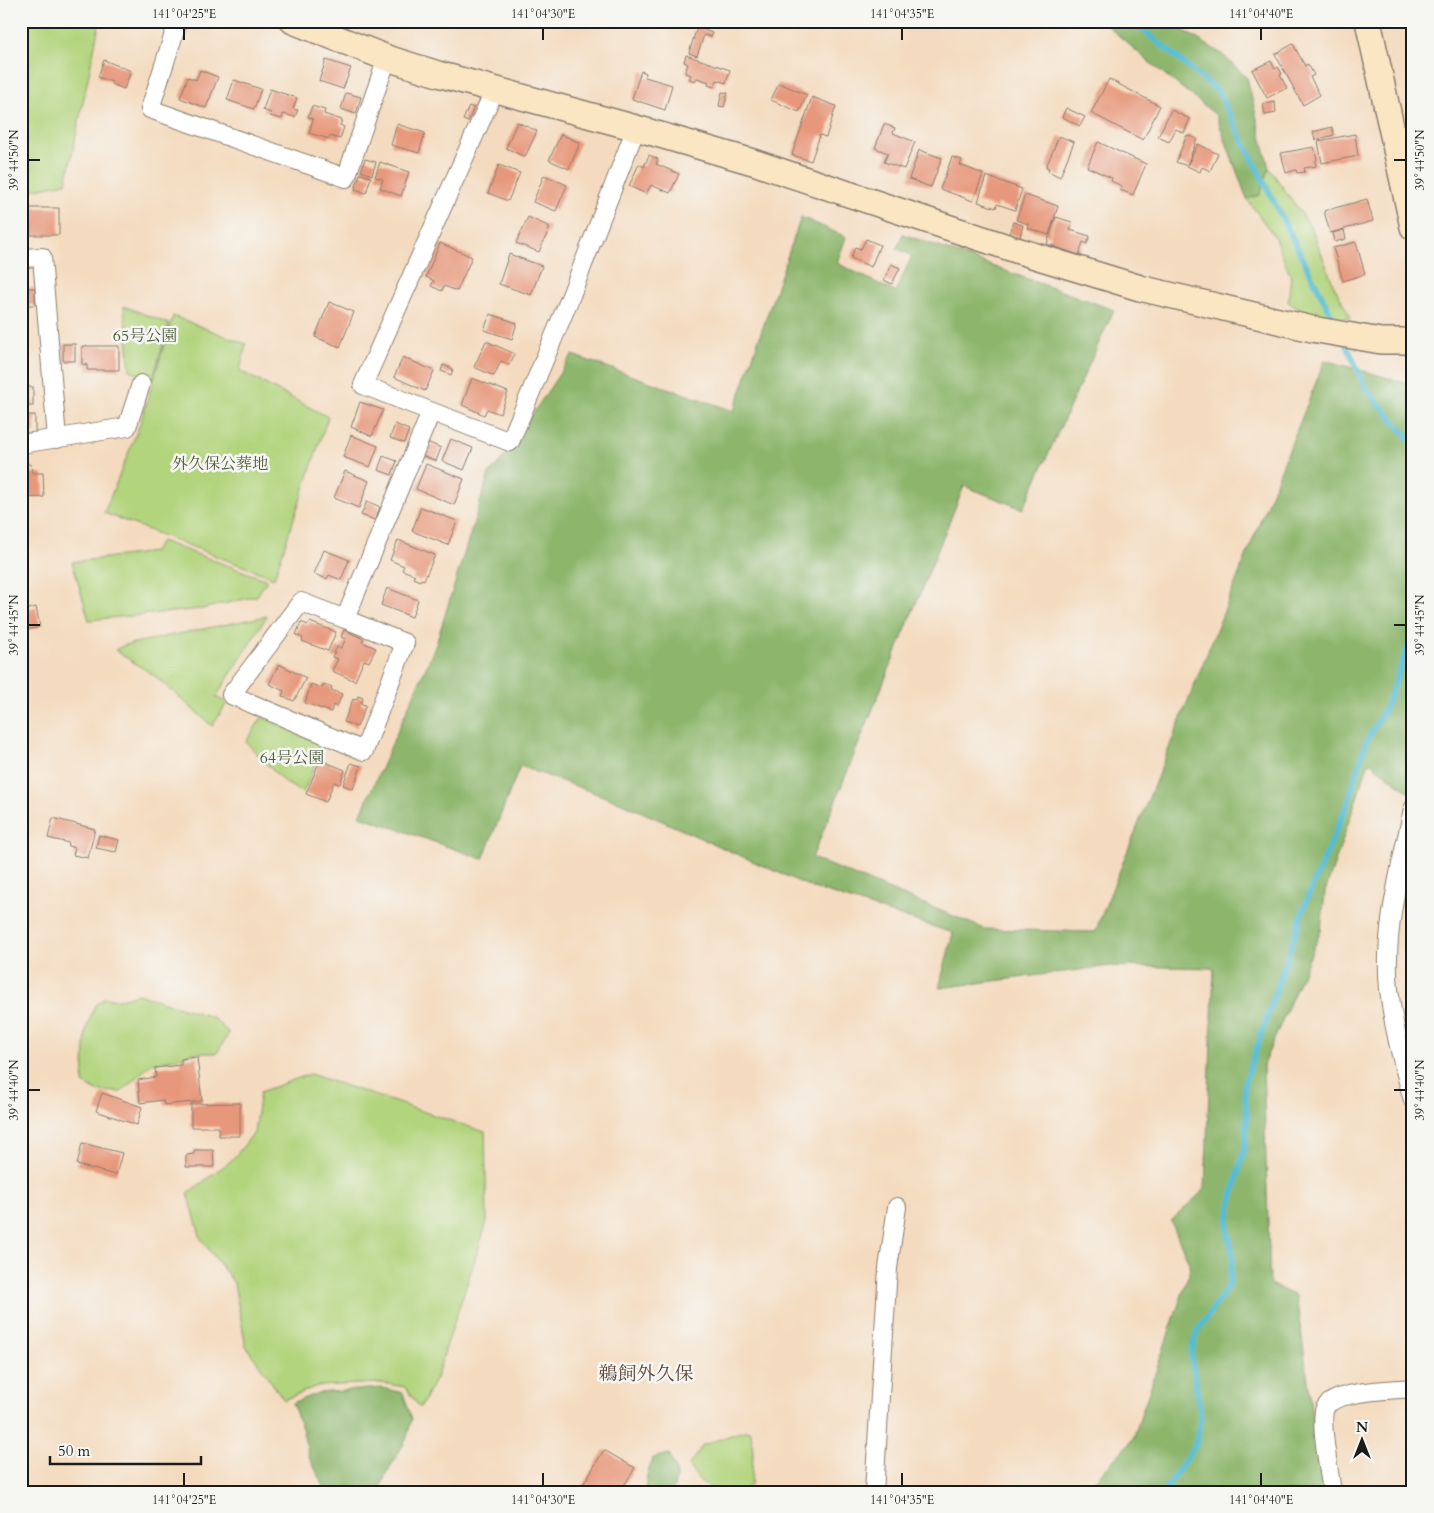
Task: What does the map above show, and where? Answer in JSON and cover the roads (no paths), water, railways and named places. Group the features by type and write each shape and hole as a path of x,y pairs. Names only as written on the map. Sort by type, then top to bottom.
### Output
{"street":[{"path":"178,21 150,109 346,178 387,58"},
{"path":"293,21 387,58 753,162 1016,250 1140,288 1341,334 1381,341 1413,341"},
{"path":"1368,21 1413,227"},
{"path":"495,89 363,385 510,442 570,298 636,128"},
{"path":"21,258 42,257 57,439"},
{"path":"21,444 128,427 141,384"},
{"path":"345,619 431,412"},
{"path":"301,602 345,619 405,643 364,751 231,695 301,602"},
{"path":"1413,809 1394,901 1389,946 1389,988 1398,1048 1413,1100"},
{"path":"874,1492 888,1268 897,1207"},
{"path":"1332,1492 1323,1420 1325,1408 1332,1400 1344,1396 1413,1388"}],"waterway":[{"path":"1132,21 1218,91 1338,328"},
{"path":"1345,341 1366,389 1413,443"},
{"path":"1164,1492 1196,1444 1201,1415 1191,1354 1197,1332 1229,1285 1233,1254 1227,1228 1232,1198 1245,1146 1247,1116 1244,1085 1307,899 1348,803 1366,742 1386,707 1413,633"}],"district":[{"name":"鵜飼外久保","path":"646,1373"}],"park label":[{"name":"65号公園","path":"145,335"},
{"name":"外久保公葬地","path":"220,463"},
{"name":"64号公園","path":"292,757"}]}
